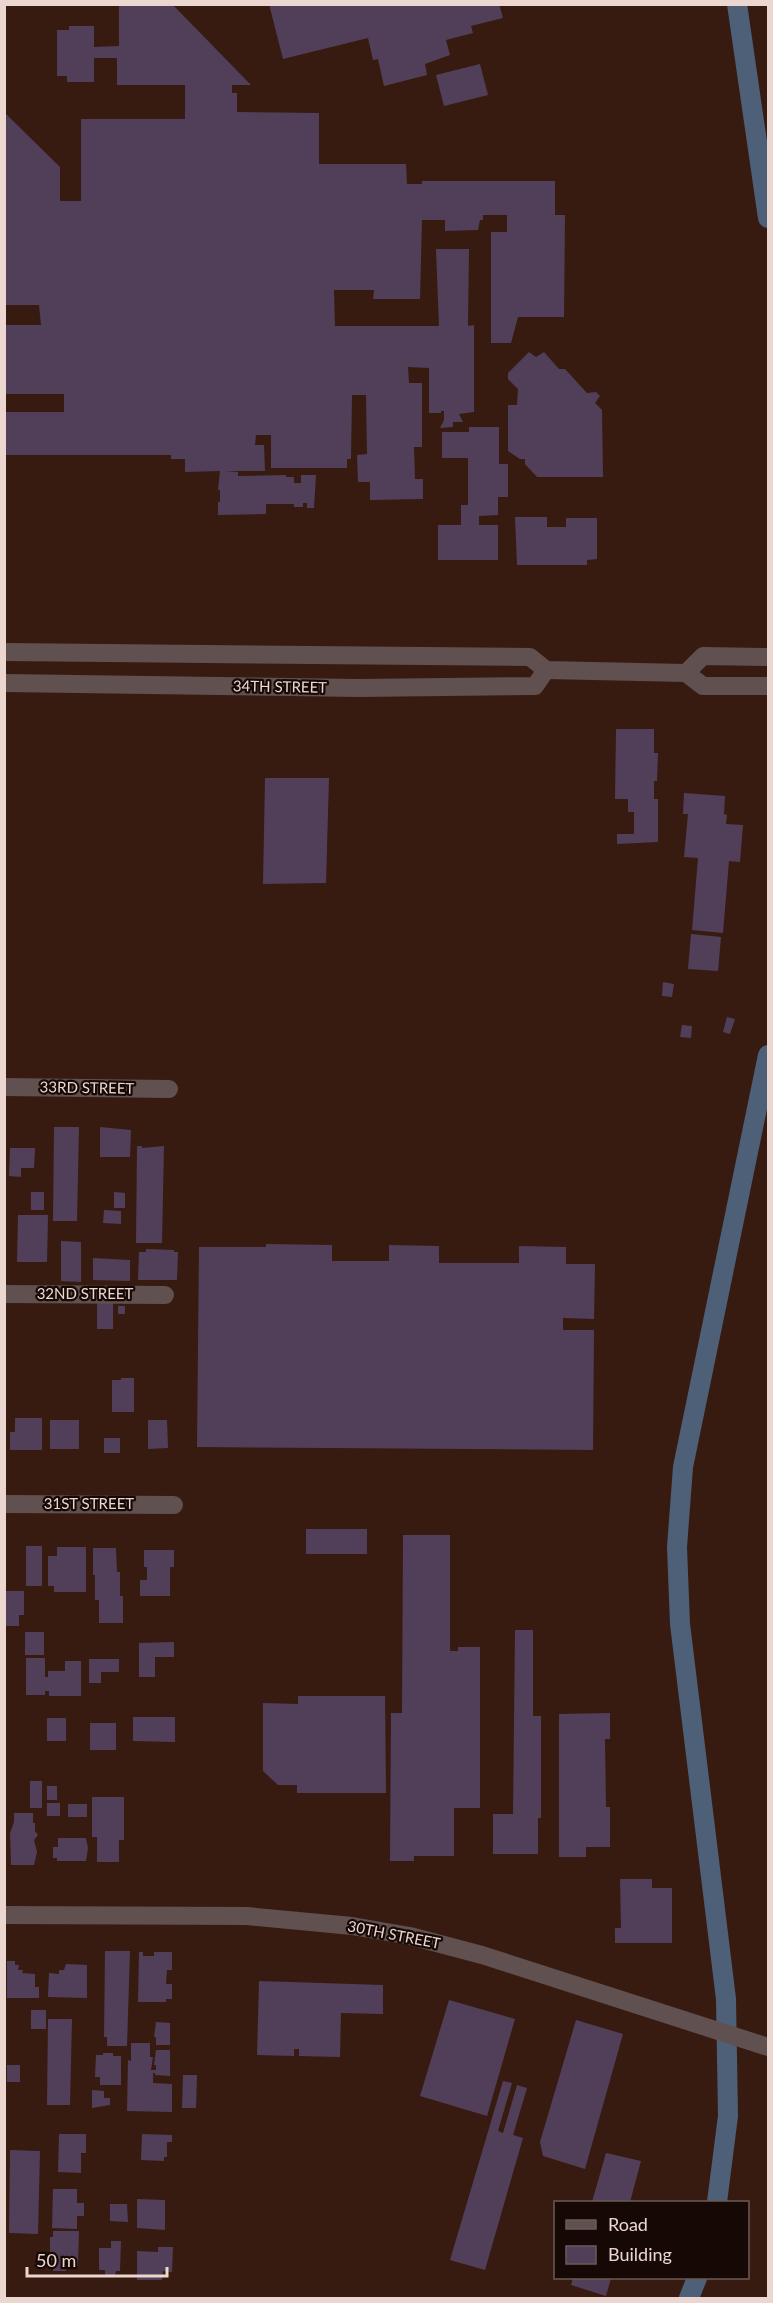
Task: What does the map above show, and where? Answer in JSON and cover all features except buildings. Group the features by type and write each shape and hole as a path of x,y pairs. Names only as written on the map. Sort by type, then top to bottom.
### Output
{"street":[{"path":"4,652 530,657 546,670 686,673 703,686 768,686"},
{"path":"686,673 703,656 768,657"},
{"name":"34TH STREET","path":"4,683 358,688 535,686 546,670"},
{"name":"33RD STREET","path":"4,1087 169,1089"},
{"name":"32ND STREET","path":"4,1294 165,1294"},
{"name":"31ST STREET","path":"4,1504 174,1505"},
{"name":"30TH STREET","path":"4,1915 247,1916 352,1926 411,1936 482,1955 768,2047"}],"waterway":[{"path":"737,4 768,218"},
{"path":"717,2201 728,2116 726,1999 680,1624 677,1547 683,1467 768,1055"},
{"path":"689,2298 697,2279"}]}
